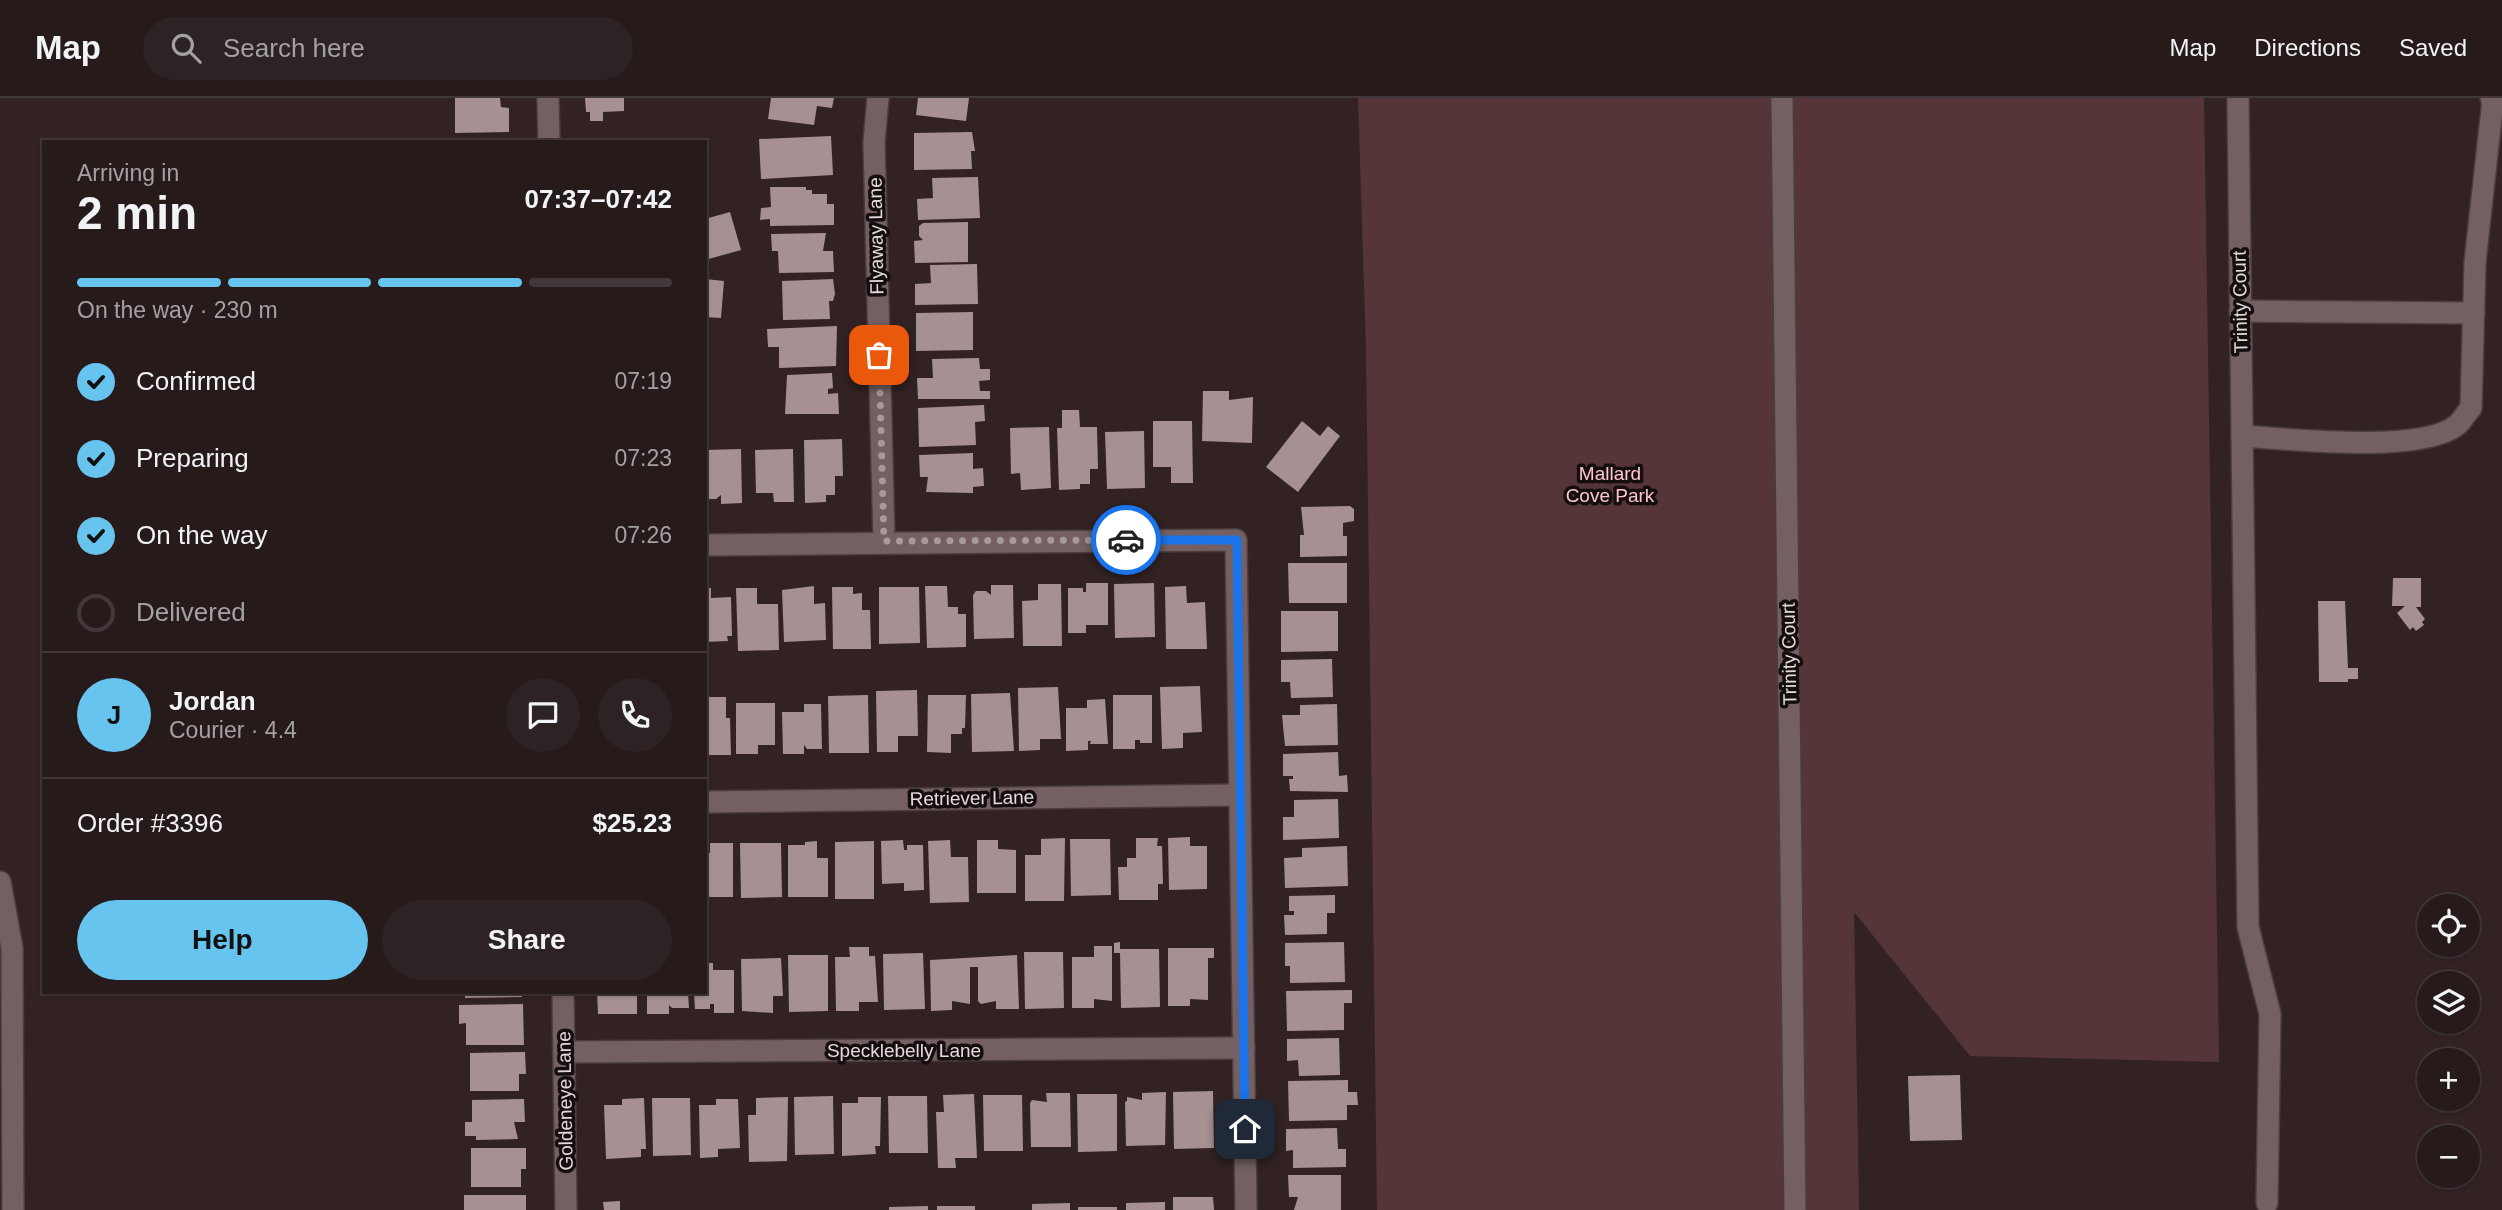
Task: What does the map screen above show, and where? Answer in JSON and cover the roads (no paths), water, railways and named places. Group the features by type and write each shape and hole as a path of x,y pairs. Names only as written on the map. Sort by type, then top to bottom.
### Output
{"street":[{"path":"548,98 549,140"},
{"name":"Flyaway Lane","path":"878,98 874,142 884,541"},
{"name":"Trinity Court","path":"1782,98 1795,1210"},
{"name":"Trinity Court","path":"2238,98 2248,926 2270,1014 2267,1203"},
{"path":"2242,436 2343,444 2434,436 2457,425 2471,408 2475,262 2493,100 2491,98"},
{"path":"2240,311 2474,313"},
{"path":"707,545 884,541 1237,540 1246,1210"},
{"name":"Retriever Lane","path":"707,802 1239,794"},
{"path":"0,882 12,948 13,1210"},
{"name":"Goldeneye Lane","path":"563,994 566,1210"},
{"name":"Specklebelly Lane","path":"564,1052 1244,1048"}],"park label":[{"name":"Mallard Cove Park","path":"1610,484"}]}
